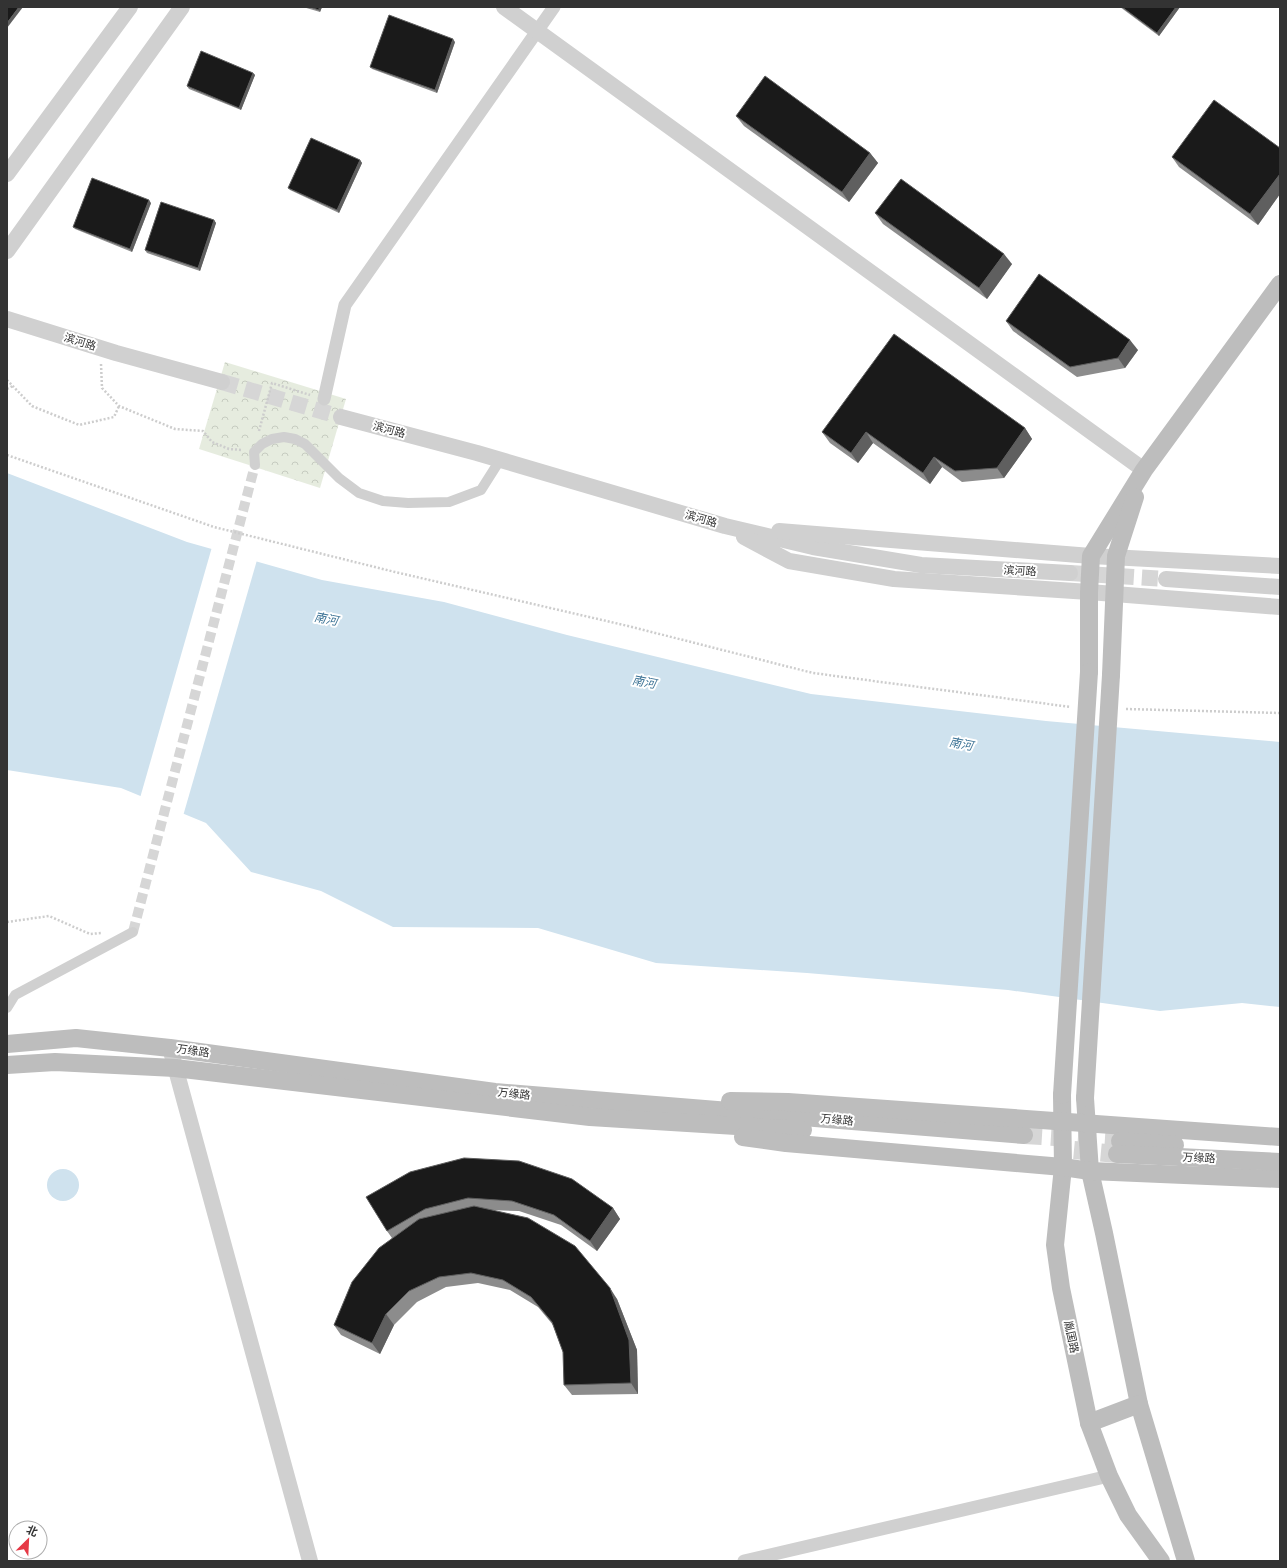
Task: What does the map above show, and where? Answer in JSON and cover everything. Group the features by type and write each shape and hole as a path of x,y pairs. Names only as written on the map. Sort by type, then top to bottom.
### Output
{"main road":[{"path":"1091,556 1144,470 1280,284"},
{"path":"1144,470 1116,556 1112,675 1085,1098 1090,1171 1139,1404 1186,1561"},
{"name":"胤国路","path":"1091,556 1088,592 1090,672 1062,1095 1063,1167 1055,1245 1061,1288 1089,1423 1109,1476 1128,1514 1161,1561"},
{"name":"万缘路","path":"7,1044 76,1038 170,1048 487,1091 1022,1141 898,1136 590,1117 175,1068 55,1062 7,1065"},
{"path":"562,1099 788,1102 1280,1137"},
{"path":"590,1117 786,1143 1063,1167 1090,1171 1280,1179"},
{"name":"万缘路","path":"1280,1152 1119,1147 1280,1162"},
{"path":"1089,1423 1139,1404"}],"street":[{"path":"7,174 130,7"},
{"path":"7,251 182,7"},
{"path":"504,7 1144,470"},
{"path":"324,399 345,306 554,7"},
{"name":"滨河路","path":"7,320 222,382"},
{"name":"滨河路","path":"341,417 500,460 726,526 813,547 921,565 1070,574"},
{"path":"255,465 254,452 262,444 272,439 284,437 295,439 305,444 339,478 359,493 383,501 408,503 449,502 481,490 500,460"},
{"path":"726,526 1091,556 1116,556 1280,566"},
{"path":"726,526 790,561 894,579 1280,606"},
{"path":"1166,579 1280,587"},
{"path":"7,1008 14,995 133,932"},
{"path":"170,1048 310,1561"},
{"path":"744,1561 1109,1476"}],"path":[{"path":"97,347 101,360 102,388 119,406 175,429 203,431 212,442 229,449 254,452 272,383 324,399"},
{"path":"7,380 32,406 79,425 114,417 119,406"},
{"path":"7,389 13,386"},
{"path":"7,456 214,527 394,572 628,626 813,673 1077,708"},
{"path":"1124,709 1280,714"},
{"path":"7,922 49,916 90,934 104,933"}],"green space":[{"path":"225,362 346,399 320,488 199,449"}],"water":[{"name":"南河","path":"7,473 187,542 322,580 444,602 567,635 811,694 1046,721 1280,742 1280,1007 1242,1003 1160,1011 1008,990 807,973 656,963 538,928 393,927 321,891 251,872 206,823 121,788 7,770"},
{"path":"63,1169 72,1172 76,1176 79,1185 76,1194 72,1198 63,1201 54,1198 50,1194 47,1185 50,1176 54,1172"}],"pier":[{"path":"212,547 257,560 183,816 140,798"}],"building":[{"path":"7,7 19,7 7,23"},
{"path":"310,7 319,7 319,10"},
{"path":"1122,7 1176,7 1157,33"},
{"path":"389,15 453,39 435,90 370,67"},
{"path":"201,51 253,73 239,108 187,86"},
{"path":"765,76 870,153 842,192 736,116"},
{"path":"1214,100 1280,148 1280,174 1250,214 1172,157"},
{"path":"311,138 360,160 337,210 288,188"},
{"path":"92,178 149,200 130,249 73,227"},
{"path":"901,179 1004,254 979,288 875,213"},
{"path":"161,202 214,220 198,268 145,250"},
{"path":"1039,274 1130,340 1118,358 1070,367 1006,321"},
{"path":"894,334 1025,428 997,468 955,471 934,457 923,473 866,432 851,453 822,432"},
{"path":"464,1158 519,1161 572,1179 613,1208 590,1241 554,1215 512,1201 468,1198 425,1209 387,1231 366,1197 410,1172"},
{"path":"474,1206 528,1218 575,1246 610,1288 629,1340 631,1383 564,1385 563,1352 552,1322 531,1297 503,1280 471,1273 439,1277 409,1291 386,1314 372,1343 334,1325 352,1282 379,1248 419,1219"}],"tunnel":[{"path":"222,382 341,417"},
{"path":"133,932 255,465"},
{"path":"1070,573 1166,579"},
{"path":"1024,1135 1120,1141"},
{"path":"1074,1150 1117,1154"}]}
